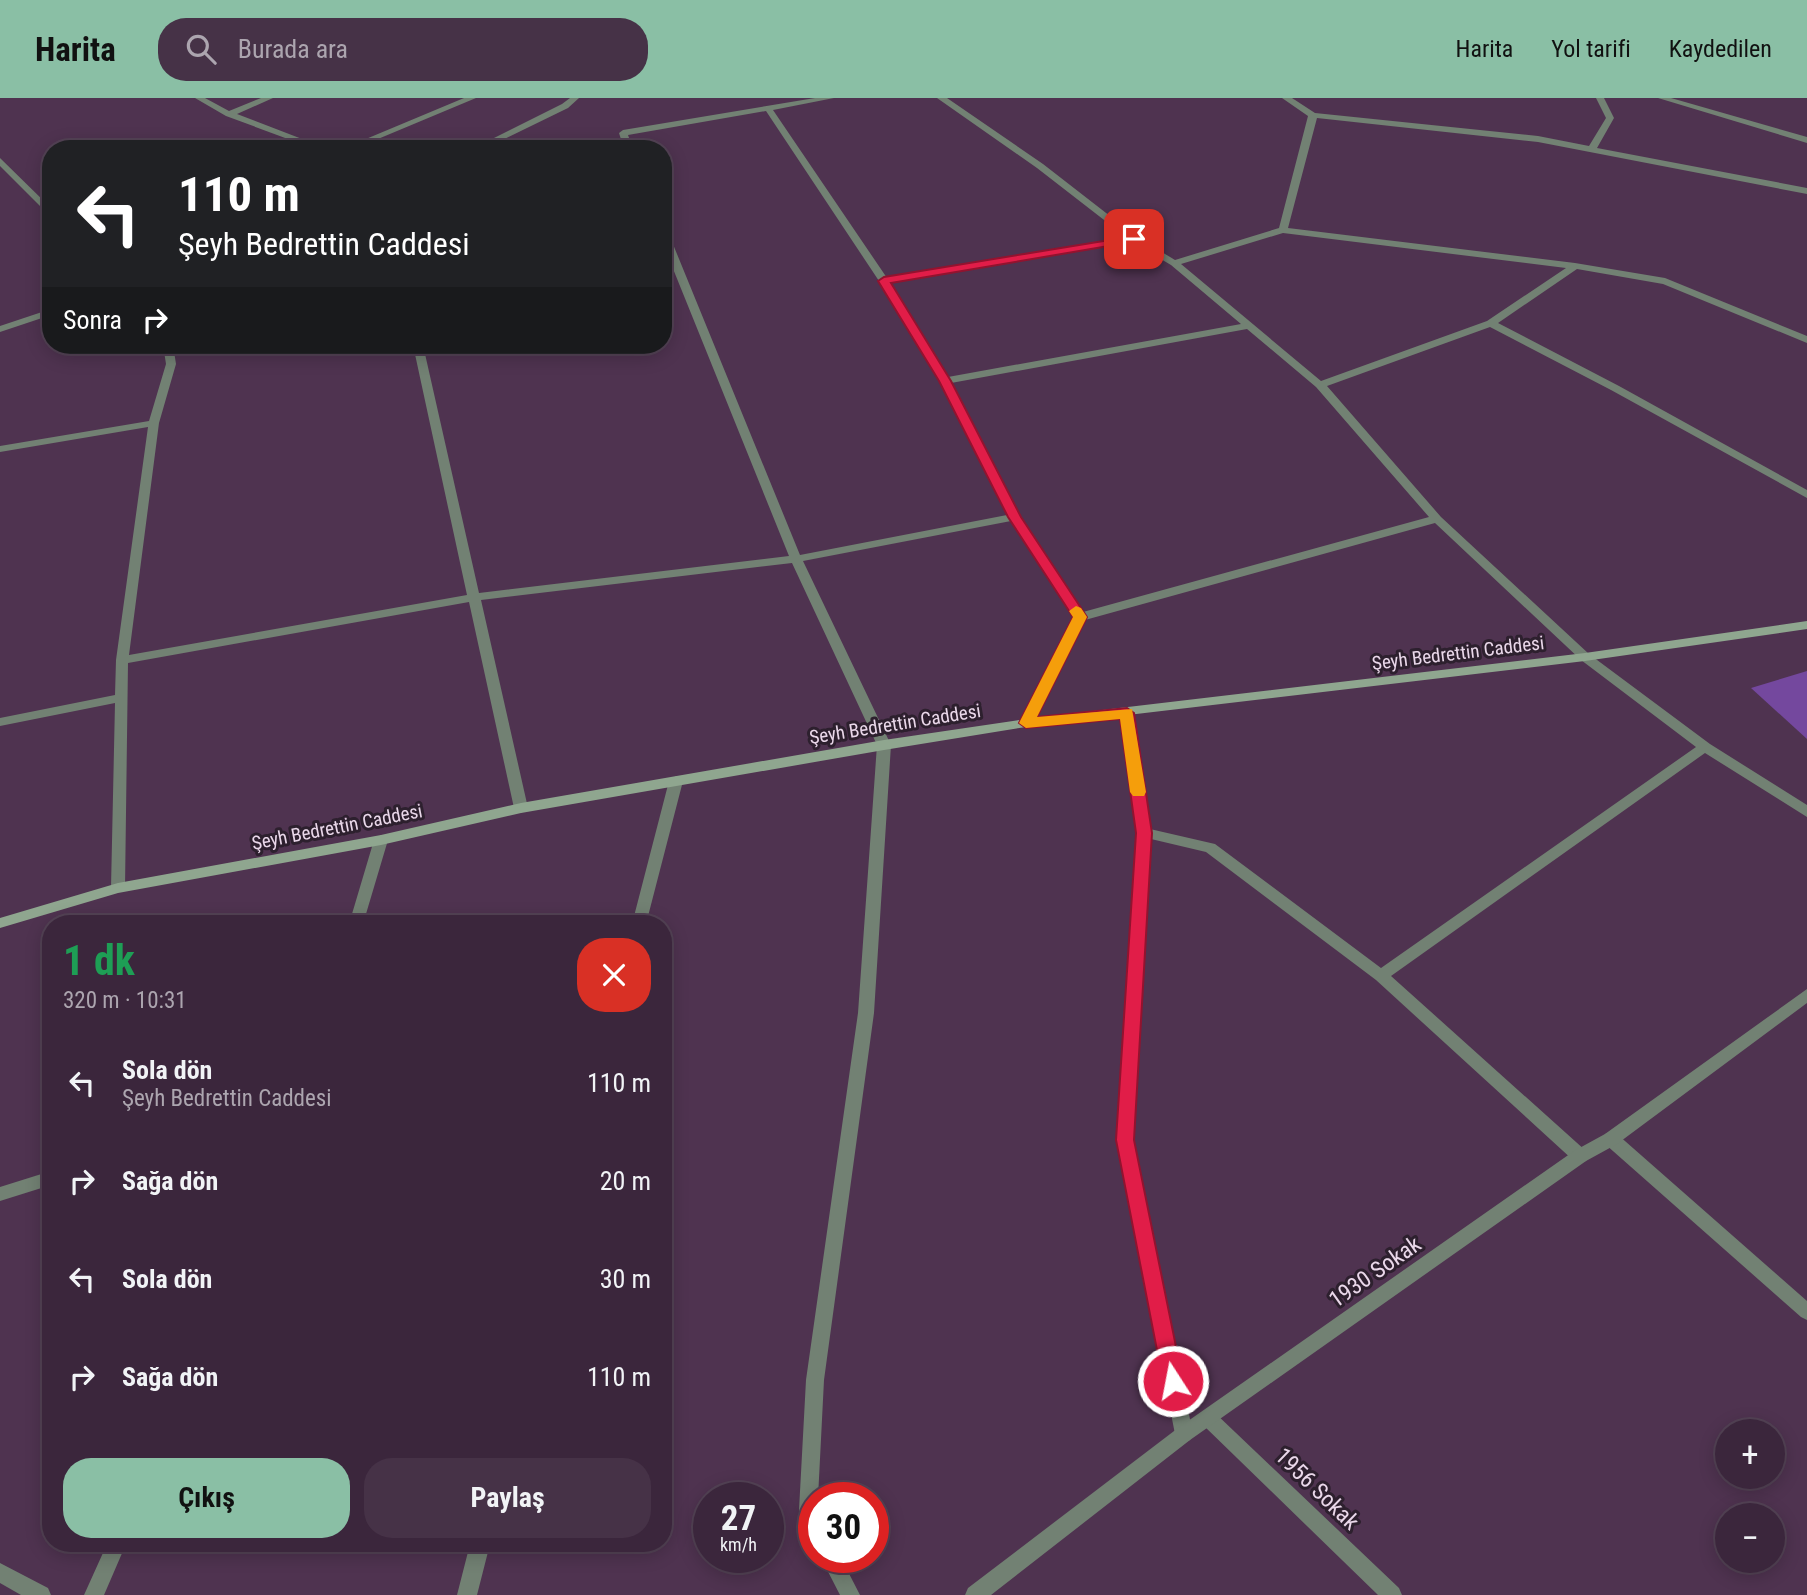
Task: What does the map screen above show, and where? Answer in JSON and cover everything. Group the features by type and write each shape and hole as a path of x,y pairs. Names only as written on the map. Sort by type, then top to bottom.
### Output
{"main road":[{"name":"Şeyh Bedrettin Caddesi","path":"0,923 118,888 381,840 520,808 884,745 1026,723 1585,657 1807,625"}],"street":[{"path":"199,98 229,114 300,140"},
{"path":"229,114 269,98"},
{"path":"368,140 472,98"},
{"path":"495,140 565,106 575,98"},
{"path":"626,140 623,133 830,98"},
{"path":"1286,98 1312,115 1538,139 1807,191"},
{"path":"1592,148 1610,118 1600,98"},
{"path":"1662,98 1807,140"},
{"path":"1682,102 1697,98"},
{"path":"947,99 1040,166 1134,239 1174,263 1320,385 1437,519 1585,657 1705,747 1807,812"},
{"path":"767,107 884,281 945,381 1014,517 1080,617"},
{"path":"1283,230 1312,115"},
{"path":"0,161 42,205"},
{"path":"1174,263 1283,230 1575,266 1665,281 1805,337"},
{"path":"884,281 1134,239"},
{"path":"672,254 796,559 884,745 866,1013 815,1380 810,1482"},
{"path":"1320,385 1491,323 1575,266"},
{"path":"0,329 42,315"},
{"path":"1491,323 1615,388 1807,495"},
{"path":"945,381 1249,326"},
{"path":"118,888 122,660 154,423 171,364 170,354"},
{"path":"420,354 520,808"},
{"path":"0,449 154,423"},
{"path":"122,660 475,597 796,559 1014,517"},
{"path":"1026,723 1080,617 1437,519"},
{"path":"0,722 120,698"},
{"path":"1127,713 1144,833 1125,1140 1184,1434"},
{"path":"1381,976 1705,747"},
{"path":"641,915 676,781"},
{"path":"1144,833 1210,848 1381,976 1580,1156"},
{"path":"359,915 381,840"},
{"name":"1930 Sokak","path":"975,1595 1184,1434 1580,1156 1611,1139 1807,995"},
{"path":"1611,1139 1807,1311"},
{"path":"0,1194 42,1181"},
{"name":"1956 Sokak","path":"1208,1418 1392,1595"},
{"path":"94,1595 113,1552"},
{"path":"467,1595 478,1552"},
{"path":"0,1573 41,1595"},
{"path":"839,1573 850,1595"}],"building":[{"path":"1807,671 1807,739 1751,688"}],"slow traffic":[{"path":"1076,611 1080,617 1026,723 1127,713 1138,792"}],"route":[{"path":"1134,239 884,281 945,381 1014,517 1080,617 1026,723 1127,713 1144,833 1125,1140 1173,1381"}]}
